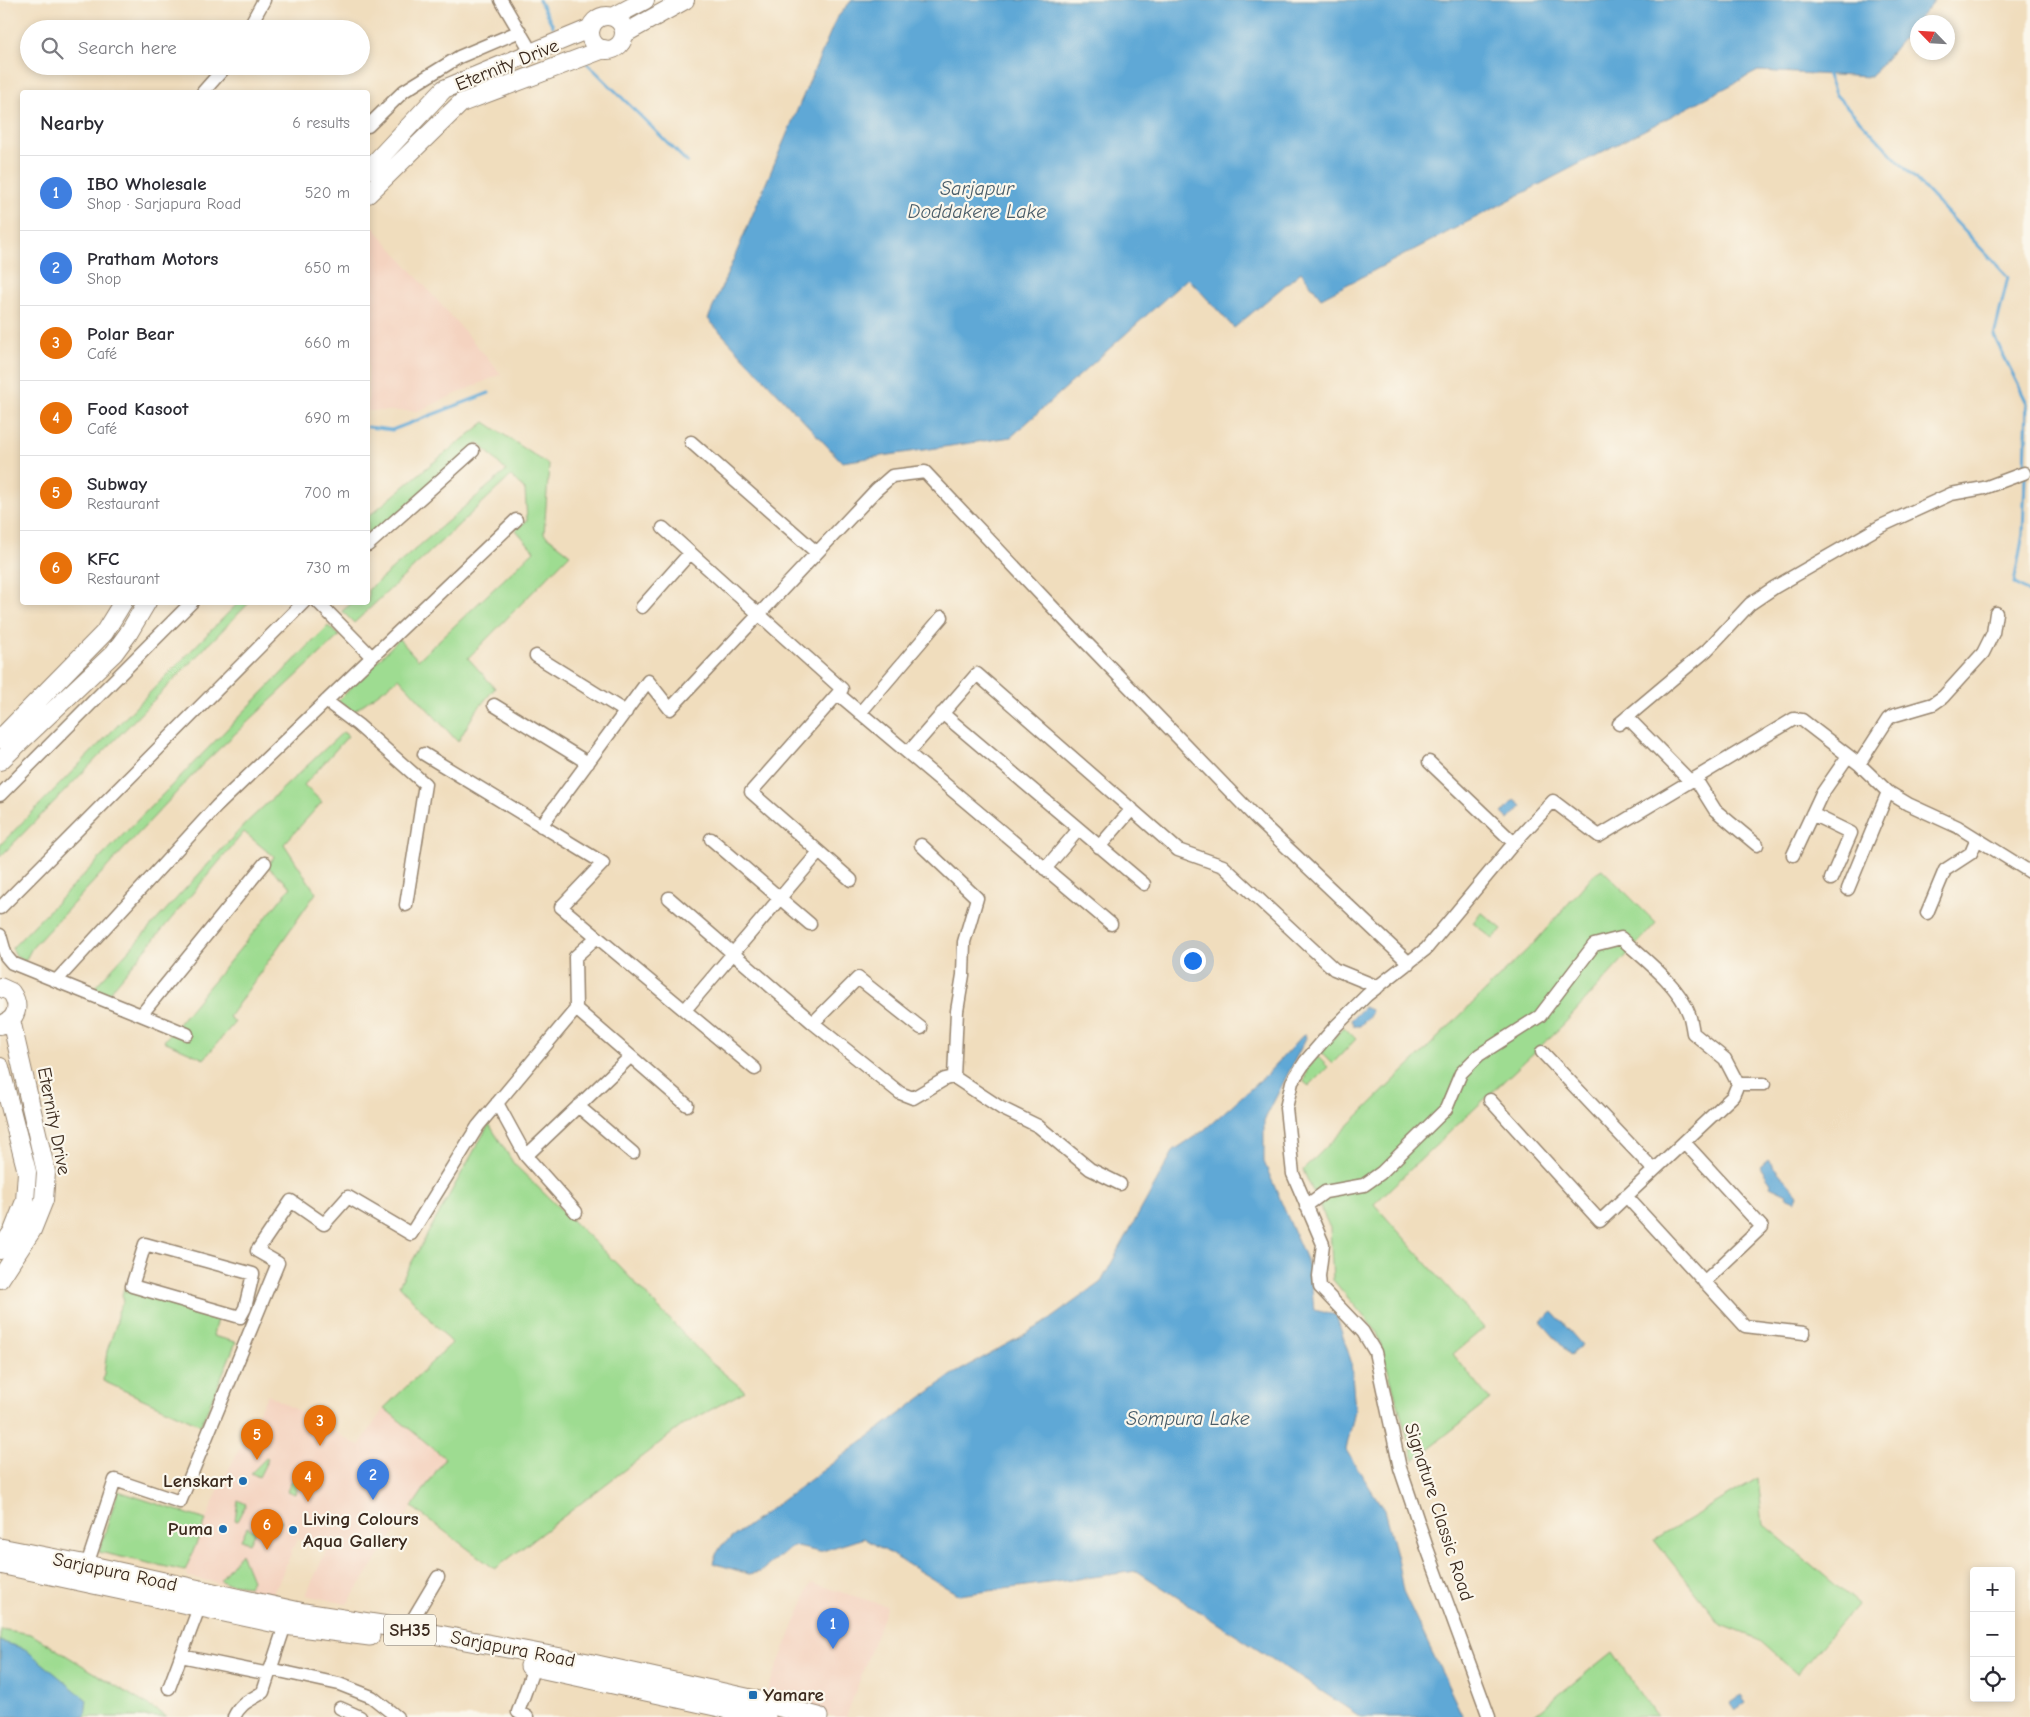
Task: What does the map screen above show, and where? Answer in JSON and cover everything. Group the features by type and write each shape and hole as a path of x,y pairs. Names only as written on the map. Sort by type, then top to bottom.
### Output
{"main road":[{"name":"Sarjapura Road","path":"0,1548 88,1565 288,1617 746,1709 818,1717"},
{"name":"Sarjapura Road","path":"0,1564 200,1606 407,1629 588,1663 746,1709 766,1717"}],"street":[{"path":"253,20 264,0"},
{"path":"501,0 532,53"},
{"name":"Eternity Drive","path":"370,168 444,90 591,28 598,19 608,16 613,17 645,0"},
{"name":"Eternity Drive","path":"370,192 461,103 604,49 610,49 620,44 624,34 685,0"},
{"path":"613,17 621,24 624,34"},
{"path":"591,28 590,34 595,44 604,49"},
{"path":"370,124 404,91 459,57 520,31"},
{"path":"205,90 218,75"},
{"path":"411,124 422,141"},
{"path":"691,442 816,552"},
{"path":"370,543 473,451"},
{"path":"541,826 648,682 670,708 816,552 892,476 925,472 1258,820 1409,963"},
{"path":"1757,846 1714,810 1692,780 1623,720 1707,650 1750,604 1775,586 1881,526 1951,494 1984,488 2024,473"},
{"path":"56,981 217,806 516,520"},
{"path":"663,528 842,689 752,792 850,880"},
{"path":"642,607 690,553"},
{"path":"0,739 104,633 121,605"},
{"path":"0,761 114,653 145,605"},
{"path":"0,795 189,605"},
{"path":"0,908 301,605"},
{"path":"321,605 372,657"},
{"path":"1859,764 1888,719 1892,716 1933,704 1943,697 1983,653 1993,633 1996,613"},
{"path":"860,713 942,617"},
{"path":"536,656 626,712"},
{"path":"908,753 977,674 1178,850 1223,866 1334,969 1378,986"},
{"path":"838,694 1111,924"},
{"path":"326,701 358,725 425,784 406,905"},
{"path":"494,705 588,763"},
{"path":"942,713 1144,884"},
{"path":"1692,780 1794,719 1802,720 1859,764 1888,792 1908,804 1958,827 2030,872"},
{"path":"424,754 603,863 562,907 755,1069"},
{"path":"1793,855 1821,795 1848,756"},
{"path":"1429,762 1514,843"},
{"name":"Signature Classic Road","path":"1489,1717 1427,1548 1400,1468 1375,1352 1364,1332 1320,1287 1319,1276 1322,1244 1293,1174 1286,1108 1292,1082 1305,1062 1335,1027 1378,986 1426,949 1514,843 1553,801 1599,836 1692,780"},
{"path":"1848,889 1888,792"},
{"path":"1100,846 1132,810"},
{"path":"1812,814 1851,833 1831,879"},
{"path":"1045,869 1079,829"},
{"path":"711,839 810,924"},
{"path":"1927,913 1945,870 1971,853 1978,840"},
{"path":"921,845 977,898 964,942 963,975 957,1011 954,1077"},
{"path":"685,1010 819,852"},
{"path":"141,1015 265,863"},
{"path":"669,898 813,1023 900,1093 913,1098 946,1078 954,1077 1001,1108 1038,1126 1090,1170 1120,1184"},
{"path":"0,935 6,956 12,963 187,1034"},
{"path":"88,1565 115,1480 180,1502 278,1262 257,1251 291,1201 324,1224 348,1197 411,1234 478,1126 576,1009 575,957 597,937"},
{"path":"1306,1206 1325,1192 1364,1185 1381,1174 1446,1108 1461,1073 1480,1055 1540,1016 1594,945 1621,938 1647,961 1680,996 1690,1014 1693,1033 1725,1059 1738,1084"},
{"path":"813,1023 858,978 921,1028"},
{"name":"Eternity Drive","path":"0,987 6,989 15,998 17,1010 5,1022 46,1172 44,1200 32,1230 0,1279"},
{"path":"576,1009 688,1105"},
{"path":"1542,1052 1654,1170"},
{"path":"526,1156 630,1057"},
{"name":"Eternity Drive","path":"0,1067 27,1172 25,1201 13,1231 0,1250"},
{"path":"1738,1084 1764,1084"},
{"path":"1490,1100 1600,1221 1732,1096 1738,1084"},
{"path":"497,1103 526,1156 576,1212"},
{"path":"578,1106 634,1153"},
{"path":"1684,1142 1762,1227 1704,1282"},
{"path":"1626,1196 1745,1326 1804,1333"},
{"path":"145,1244 253,1274 248,1295 240,1317 132,1286 145,1244"},
{"path":"248,1295 263,1299"},
{"path":"407,1629 438,1577"},
{"path":"169,1688 200,1606"},
{"path":"234,1717 244,1703 254,1699 262,1692 288,1617"},
{"path":"181,1656 339,1684 372,1697 397,1717"},
{"path":"526,1717 518,1712 534,1666"},
{"path":"340,1708 360,1717"}],"shaded area":[{"path":"370,223 501,374 418,411 370,411"},
{"path":"268,1394 359,1446 384,1408 445,1458 347,1604 306,1595 326,1551 297,1539 278,1584 271,1594 189,1577 185,1571 218,1490"},
{"path":"811,1583 887,1606 846,1717 835,1717 765,1696"}],"green space":[{"path":"485,422 549,465 544,534 570,554 468,658 495,688 475,712 458,742 399,678 353,712 338,701 399,639 418,660 534,551 516,530 527,520 525,490 511,476 354,623 342,611 350,605 370,605 370,588 506,471 479,443 370,537 370,515"},
{"path":"236,605 247,605 0,857 0,845"},
{"path":"328,626 339,636 202,765 32,948 25,961 17,957 12,948"},
{"path":"343,732 348,736 304,785 322,802 284,844 316,893 229,1017 235,1022 204,1059 164,1041 291,887 267,866 274,857 244,832 108,994 94,988 246,823"},
{"path":"1602,869 1656,923 1564,1024 1374,1204 1484,1328 1453,1354 1490,1400 1414,1460 1377,1332 1333,1280 1330,1228 1303,1170 1535,942 1594,874"},
{"path":"1481,912 1502,929 1493,939 1473,923"},
{"path":"1344,1027 1356,1039 1332,1064 1320,1052"},
{"path":"1318,1057 1328,1067 1309,1086 1304,1082 1307,1068"},
{"path":"489,1124 514,1164 618,1265 708,1360 745,1391 683,1425 495,1569 412,1507 445,1458 384,1408 452,1343 399,1285"},
{"path":"124,1288 218,1314 213,1336 236,1342 201,1425 103,1381 107,1351 124,1300 122,1295"},
{"path":"266,1458 268,1459 259,1477 251,1473"},
{"path":"294,1477 297,1487 295,1494 287,1491"},
{"path":"1758,1478 1763,1524 1858,1604 1797,1674 1758,1639 1722,1625 1654,1540"},
{"path":"118,1491 206,1520 185,1571 99,1552"},
{"path":"238,1500 246,1504 237,1521 235,1520"},
{"path":"274,1517 282,1521 269,1534 267,1533"},
{"path":"247,1527 255,1531 249,1543 241,1540"},
{"path":"241,1553 252,1580 248,1586 225,1583 220,1580"},
{"path":"0,1629 31,1634 167,1717 0,1717"},
{"path":"1612,1652 1657,1717 1531,1717"}],"water":[{"name":"Sarjapur Doddakere Lake","path":"852,0 1935,0 1923,15 1910,15 1910,30 1871,77 1758,71 1321,298 1301,272 1234,328 1188,278 1011,437 842,462 708,319 836,19"},
{"path":"1515,800 1522,806 1509,820 1502,813"},
{"path":"1364,1007 1371,1010 1371,1014 1360,1026 1354,1026 1351,1020"},
{"name":"Sompura Lake","path":"1305,1033 1306,1038 1264,1121 1264,1162 1310,1269 1314,1310 1336,1315 1351,1361 1355,1410 1346,1450 1384,1510 1397,1558 1403,1591 1463,1717 1361,1717 1137,1571 959,1595 864,1538 819,1552 793,1546 760,1572 749,1574 713,1563 722,1545 952,1375 1043,1324 1101,1282 1174,1150 1203,1131 1267,1074"},
{"path":"1768,1160 1798,1195 1795,1201 1786,1197 1787,1194 1770,1186 1771,1183 1760,1167"},
{"path":"1553,1312 1582,1345 1570,1355 1541,1322"},
{"path":"0,1641 25,1649 87,1700 85,1717 0,1717"},
{"path":"1741,1696 1746,1703 1736,1710 1731,1703"}],"waterway":[{"path":"539,0 553,26"},
{"path":"587,63 687,162"},
{"path":"1827,73 1835,94 2008,277 1994,336 2027,403 2025,470"},
{"path":"370,427 392,430 489,393"},
{"path":"2025,476 2023,534 2014,583 2030,593"}],"place":[{"name":"Polar Bear","path":"320,1446"},
{"name":"Subway","path":"257,1460"},
{"name":"Lenskart","path":"243,1481"},
{"name":"Pratham Motors","path":"373,1500"},
{"name":"Food Kasoot","path":"308,1502"},
{"name":"Puma","path":"223,1529"},
{"name":"Living Colours Aqua Gallery","path":"293,1530"},
{"name":"KFC","path":"267,1550"},
{"name":"IBO Wholesale","path":"833,1649"},
{"name":"Yamare","path":"753,1695"}]}
